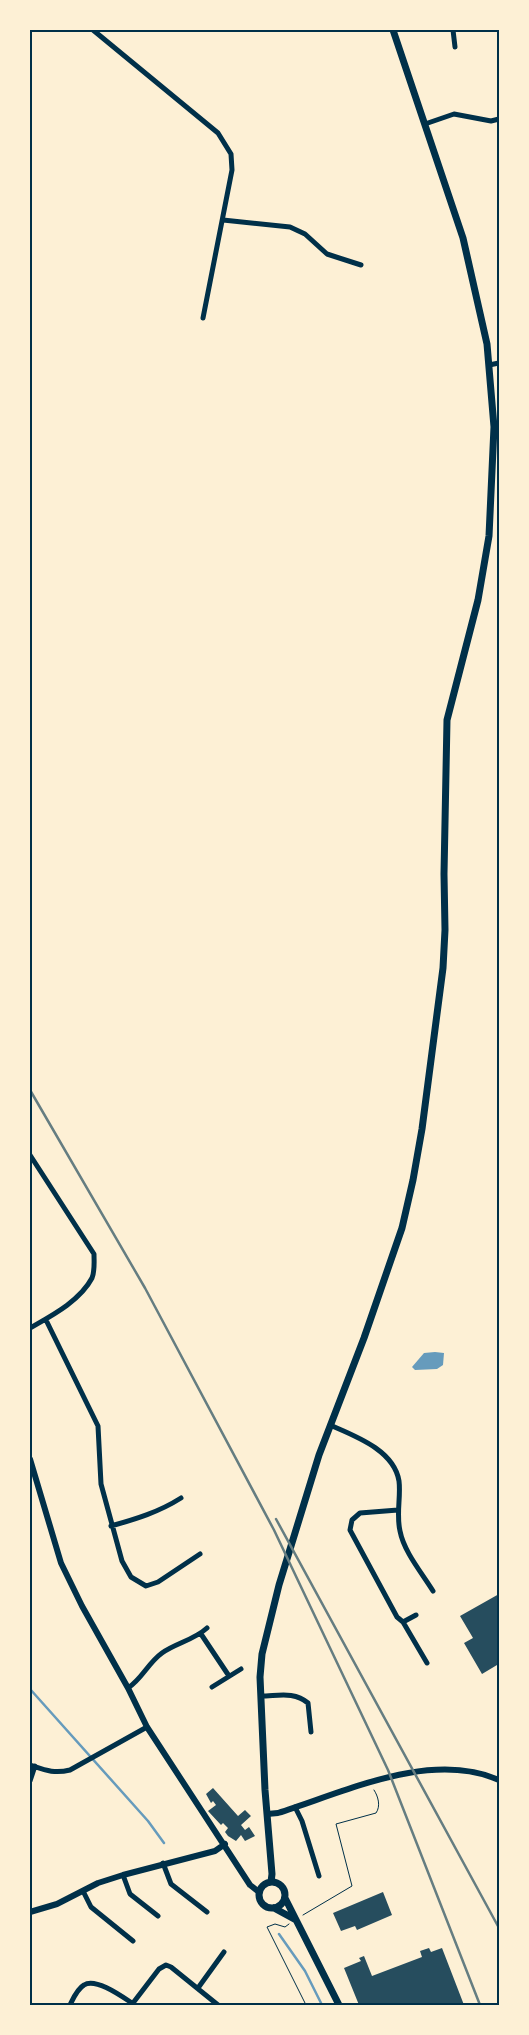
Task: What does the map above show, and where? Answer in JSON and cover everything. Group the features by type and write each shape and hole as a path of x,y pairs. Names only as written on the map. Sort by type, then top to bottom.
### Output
{"main road":[{"path":"271,1882 261,1696 263,1647 279,1585 319,1455 402,1228 422,1129 438,1015 445,930 444,874 447,720 478,600 489,536 494,427 489,365 477,294 463,238 393,30"},
{"path":"299,1918 274,1908 268,1908 262,1904 259,1898 261,1887 271,1882 282,1886 285,1898 299,1918 339,2005"},
{"path":"274,1908 281,1904 285,1898"}],"street":[{"path":"93,30 218,133 231,154 232,170 202,318"},
{"path":"453,30 455,47"},
{"path":"425,124 454,114 491,121 499,119"},
{"path":"223,220 290,226 305,234 327,254 361,265"},
{"path":"489,365 499,363"},
{"path":"30,1155 94,1254 93,1277 85,1287 46,1320 30,1328"},
{"path":"46,1320 98,1426 101,1484 122,1561 131,1577 146,1586 158,1582 200,1554"},
{"path":"330,1425 372,1446 384,1454 395,1467 399,1481 398,1510 401,1537 433,1591"},
{"path":"30,1459 61,1563 82,1606 128,1688 147,1727 250,1885 259,1892"},
{"path":"111,1526 144,1517 181,1498"},
{"path":"398,1510 360,1513 352,1520 350,1525 352,1536 397,1617 404,1622 427,1663"},
{"path":"404,1622 416,1615"},
{"path":"128,1688 137,1682 162,1652 201,1634 208,1628"},
{"path":"201,1634 229,1676"},
{"path":"212,1688 242,1669"},
{"path":"261,1696 294,1694 301,1697 308,1703 311,1732"},
{"path":"30,1781 33,1766 58,1773 70,1770 147,1727"},
{"path":"266,1814 278,1813 294,1806 370,1783 440,1769 467,1770 499,1780"},
{"path":"294,1806 302,1821 319,1876"},
{"path":"30,1912 57,1904 123,1875 215,1851 225,1844"},
{"path":"163,1864 172,1884 208,1912"},
{"path":"123,1875 130,1894 158,1916"},
{"path":"83,1891 91,1907 134,1940"},
{"path":"198,1988 224,1952"},
{"path":"70,2005 82,1986 91,1983 107,1988 134,2004 164,1966 171,1967 218,2005"}],"path":[{"path":"299,1918 352,1886 336,1824 378,1811 377,1795 370,1783"},
{"path":"286,1926 275,1924 268,1927 306,2005"}],"water":[{"path":"424,1353 444,1353 443,1365 437,1369 415,1370 412,1367"}],"building":[{"path":"499,1594 499,1669 497,1665 482,1674 464,1643 473,1638 460,1616"},
{"path":"213,1788 238,1816 245,1810 251,1816 241,1825 245,1830 249,1827 255,1836 245,1841 241,1835 236,1841 228,1836 225,1832 228,1828 223,1823 221,1825 208,1811 216,1805 213,1801 211,1803 206,1794"},
{"path":"383,1892 392,1915 357,1930 355,1926 341,1931 333,1913"},
{"path":"429,1948 431,1952 442,1948 464,2005 359,2005 344,1968 361,1961 359,1958 364,1956 372,1976 422,1957 420,1951"}],"waterway":[{"path":"30,1689 148,1821 164,1843"},
{"path":"279,1934 305,1971 322,2005"}],"railway":[{"path":"30,1090 145,1288 274,1530 388,1770 480,2005"},
{"path":"276,1519 499,1928"}]}
